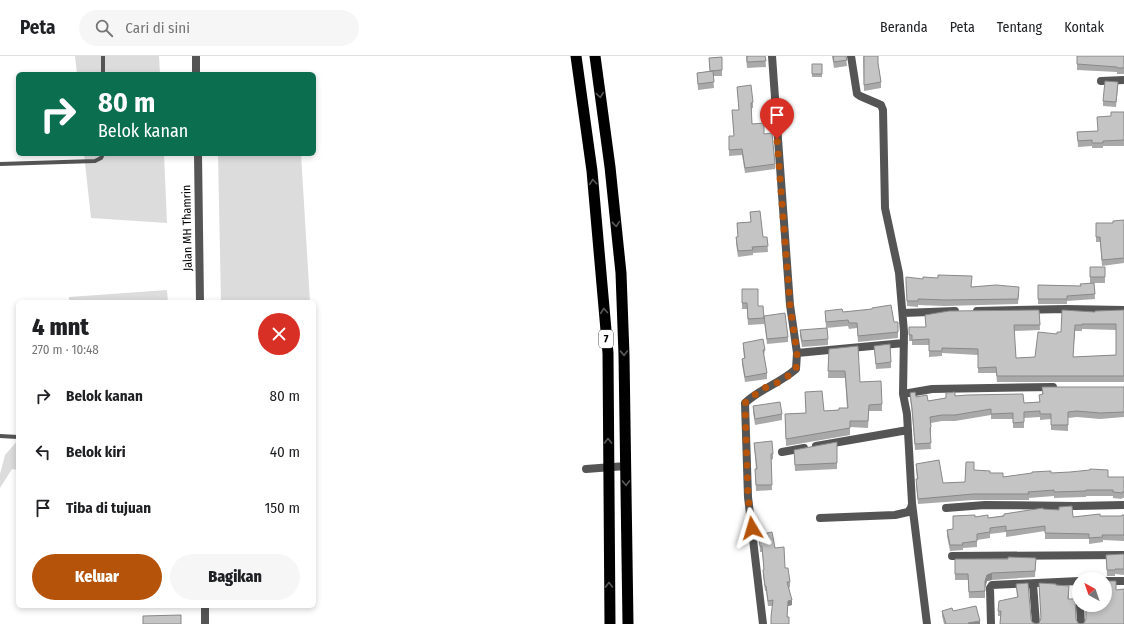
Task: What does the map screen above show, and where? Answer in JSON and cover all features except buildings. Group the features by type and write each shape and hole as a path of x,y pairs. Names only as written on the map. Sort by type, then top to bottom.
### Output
{"highway":[{"name":"7","path":"576,56 592,171 608,353 610,624"},
{"name":"7","path":"595,56 610,167 621,273 624,355 628,624"}],"street":[{"path":"196,56 196,72"},
{"path":"763,624 748,497 745,403 762,389 775,384 796,369 797,353 790,305 772,56"},
{"path":"851,56 857,94 881,105 883,110 885,208 899,273 904,343 903,394 908,430 912,503 928,624"},
{"path":"1101,81 1124,80"},
{"name":"Jalan MH Thamrin","path":"198,156 200,300"},
{"path":"903,313 1066,309 1124,310"},
{"path":"797,353 904,343"},
{"path":"903,394 932,389 1063,387"},
{"path":"782,452 908,430"},
{"path":"586,469 626,466"},
{"path":"820,518 895,515 908,512 912,503"},
{"path":"946,508 986,505 1124,505"},
{"path":"952,556 1124,555"},
{"path":"991,624 990,588 992,585 1072,581"},
{"path":"1112,581 1124,581"},
{"path":"1033,584 1036,624"},
{"path":"205,608 205,624"},
{"path":"1080,612 1081,624"}],"lane":[{"path":"103,56 103,72"},
{"path":"0,164 95,161 102,156"},
{"path":"0,436 16,436"}],"shaded area":[{"path":"75,56 159,56 160,72 77,72"},
{"path":"84,156 164,156 167,223 91,218"},
{"path":"218,156 301,156 310,300 221,300"},
{"path":"167,290 168,300 69,300 69,297"},
{"path":"16,442 16,470 12,469 0,488 0,474 5,455"}],"route":[{"path":"752,528 748,497 745,403 762,389 775,384 796,369 797,353 790,305 777,139"}]}
